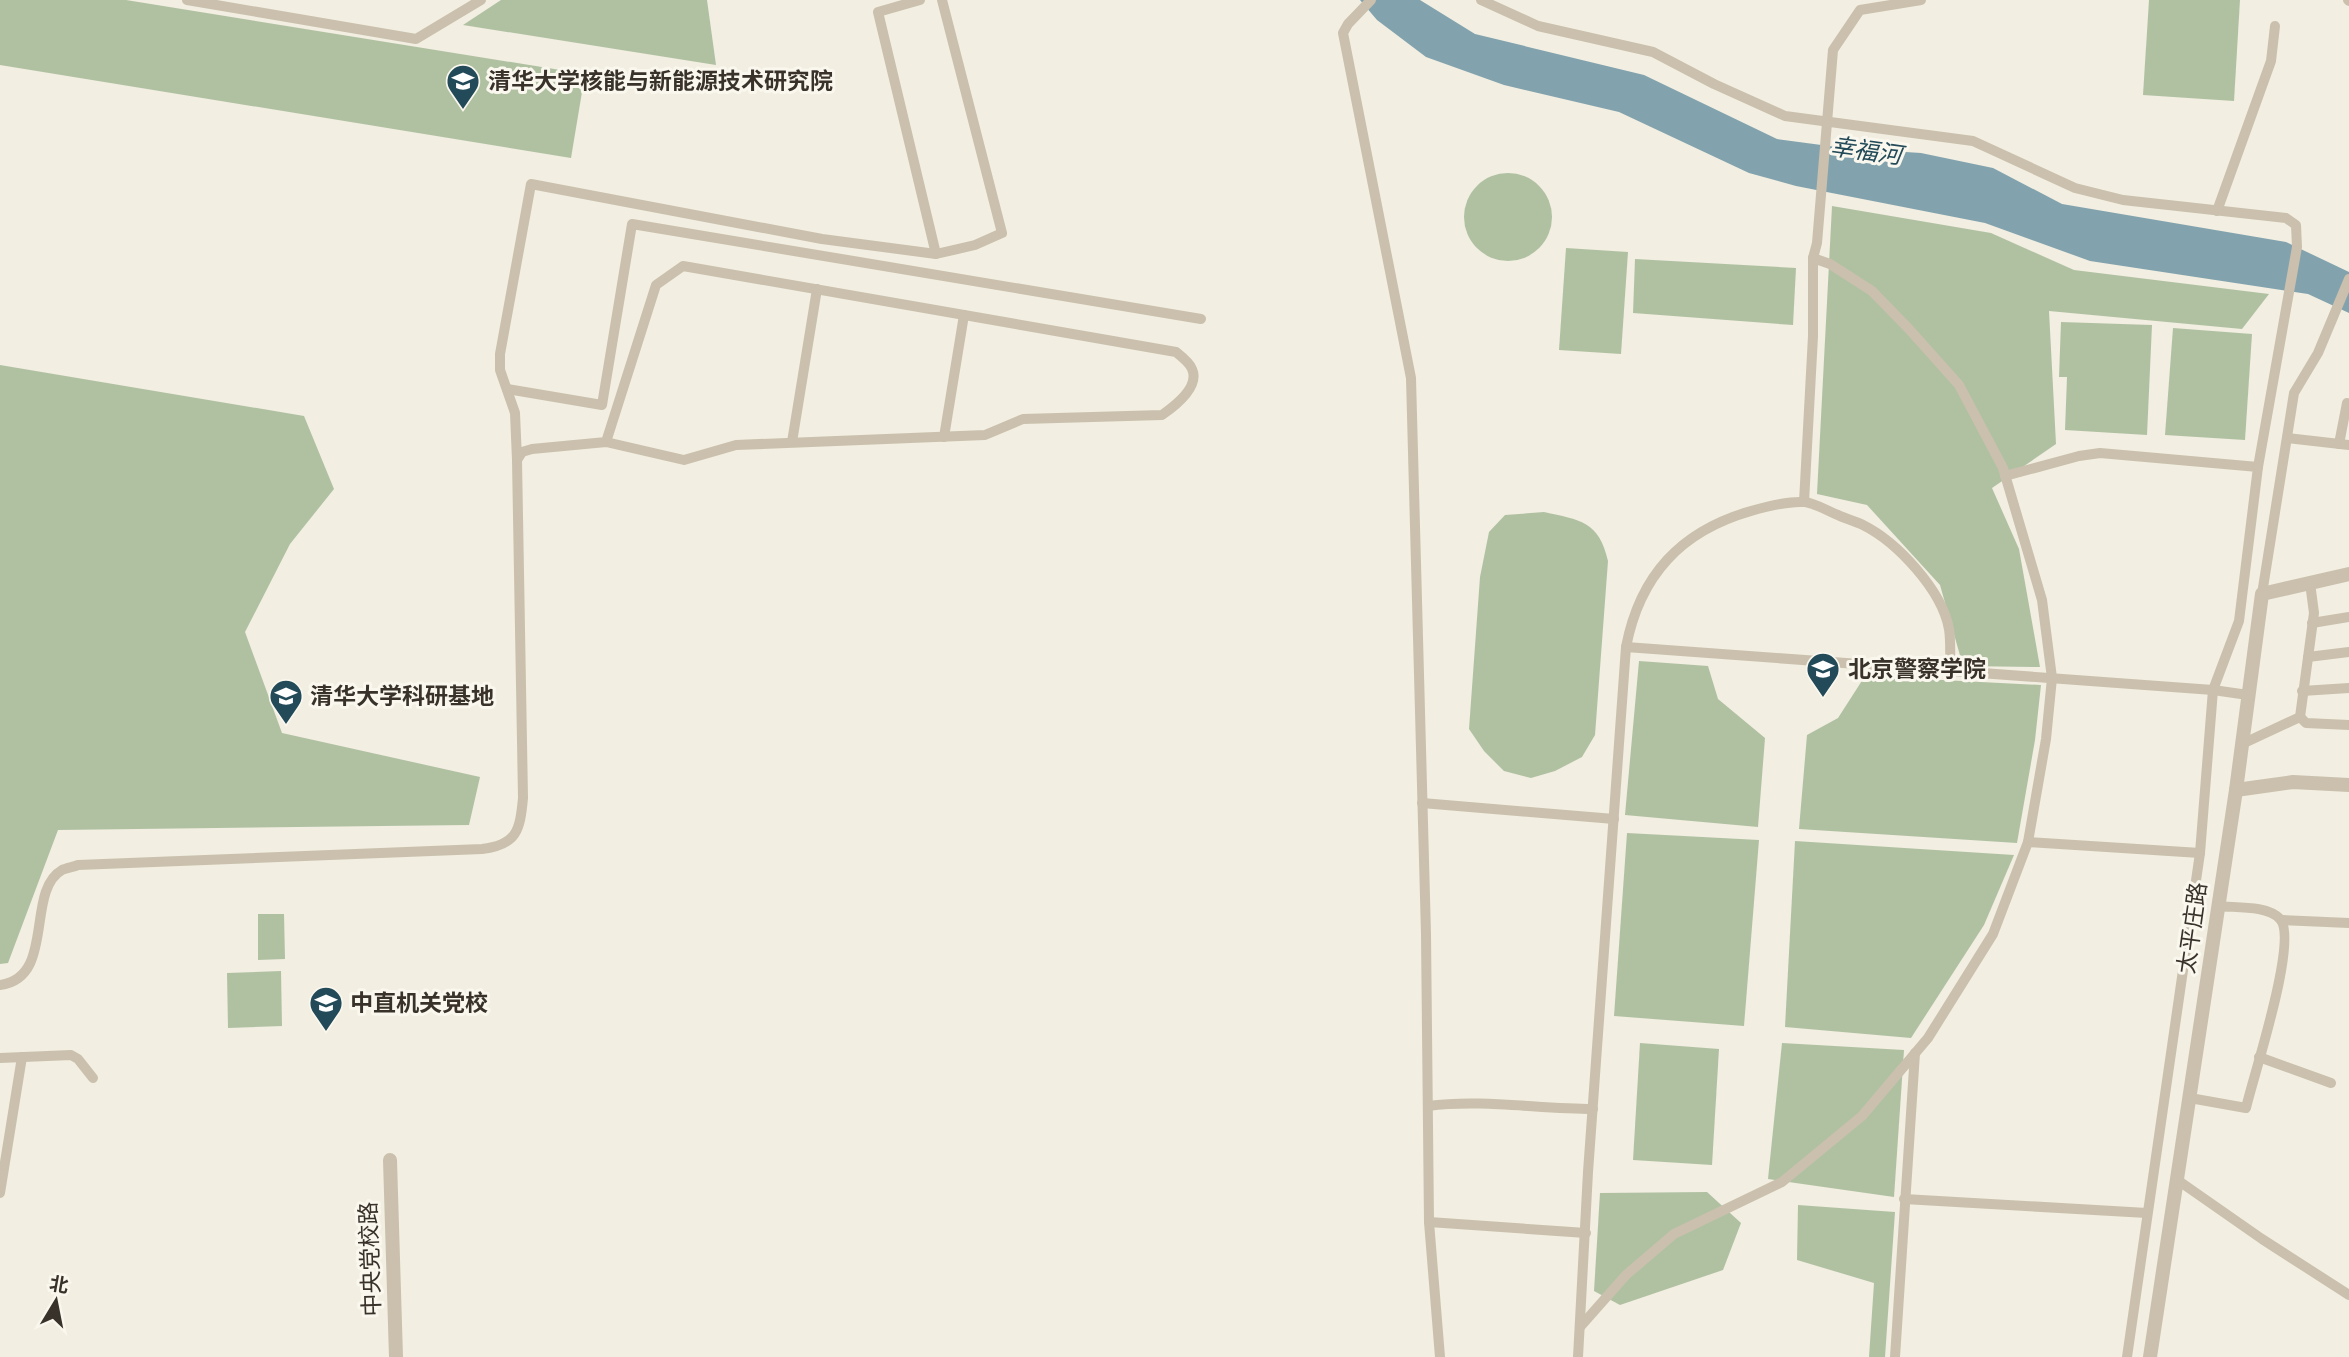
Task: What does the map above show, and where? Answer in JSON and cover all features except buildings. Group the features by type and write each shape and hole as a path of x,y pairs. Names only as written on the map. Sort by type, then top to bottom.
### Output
{"street":[{"path":"187,0 416,38 481,0"},
{"path":"920,0 878,12 936,254"},
{"path":"0,985 24,974 32,959 48,887 60,871 78,865 482,849 507,843 512,838 521,823 523,798 517,460 514,414 500,370 500,354 531,184 822,239 936,254 975,246 1002,233 942,0"},
{"path":"1371,0 1348,23 1343,33 1410,378 1426,934 1429,1222 1440,1357"},
{"path":"1481,0 1538,26 1653,52 1714,84 1785,116 1973,141 2075,188 2123,200 2286,218 2296,225 2297,247 2258,467 2239,621 2213,690 2200,853 2127,1357"},
{"path":"1804,502 1813,336 1813,258 1821,204 1833,50 1860,10 1921,0"},
{"path":"2217,211 2271,61 2275,26"},
{"path":"507,389 603,405 632,224 1201,319"},
{"path":"1580,1327 1626,1275 1674,1234 1782,1182 1862,1115 1928,1038 1993,934 2028,842 2046,739 2052,678 2042,600 2006,476 1959,385 1872,291 1830,264 1813,258"},
{"path":"517,460 522,452 532,449 606,442 684,460 736,445 985,435 1024,419 1162,415 1187,393 1193,379 1192,368 1176,352 683,266 656,285 606,442"},
{"path":"2349,279 2318,353 2294,393 2262,594 2349,574"},
{"path":"792,443 817,289"},
{"path":"944,436 964,315"},
{"path":"2287,438 2344,445 2347,403"},
{"path":"2006,476 2100,453 2258,467"},
{"path":"1578,1357 1626,646 1631,622 1651,578 1667,559 1714,524 1740,514 1804,502 1865,526 1897,549 1930,585 1948,628 1950,671"},
{"path":"2310,583 2314,613 2300,717 2306,723 2349,725"},
{"name":"太平庄路","path":"2150,1357 2236,790 2262,594"},
{"path":"2312,623 2349,617"},
{"path":"1626,646 2213,690 2248,695"},
{"path":"2308,657 2349,652"},
{"path":"2302,691 2349,688"},
{"path":"2242,744 2300,717"},
{"path":"2236,790 2293,782 2349,785"},
{"path":"1422,803 1614,820"},
{"path":"2028,842 2200,853"},
{"path":"2218,906 2269,911 2282,920 2349,923"},
{"path":"2190,1098 2246,1108 2283,961 2286,934 2282,920"},
{"path":"1895,1357 1915,1053"},
{"path":"0,1058 71,1055 78,1059 93,1078"},
{"path":"0,1194 22,1057"},
{"path":"2259,1057 2331,1083"},
{"path":"1428,1106 1451,1103 1593,1109"},
{"name":"中央党校路","path":"390,1160 396,1357"},
{"path":"2176,1179 2349,1295"},
{"path":"1904,1199 2147,1213"},
{"path":"1429,1222 1586,1233"}],"green space":[{"path":"0,0 126,0 585,74 571,158 0,65"},
{"path":"501,0 707,0 716,65 463,25"},
{"path":"2149,0 2240,0 2234,101 2143,95"},
{"path":"1508,173 1533,180 1545,192 1552,217 1545,242 1533,254 1508,261 1483,254 1471,242 1464,217 1471,192 1483,180"},
{"path":"1832,206 1991,233 2074,270 2269,294 2242,329 2049,311 2056,444 1992,488 2019,549 2040,667 1963,666 1940,585 1867,505 1817,494"},
{"path":"1566,248 1628,252 1621,354 1559,350"},
{"path":"1635,259 1796,268 1793,325 1633,313"},
{"path":"2061,322 2152,325 2147,435 2065,430 2067,377 2059,377"},
{"path":"2173,328 2252,334 2245,440 2165,435"},
{"path":"0,365 304,416 334,489 290,544 245,632 282,733 480,777 469,825 58,830 8,963 0,964"},
{"path":"1544,512 1586,524 1599,538 1608,561 1595,735 1582,757 1555,771 1531,778 1504,771 1484,751 1469,729 1480,577 1489,532 1505,515"},
{"path":"1639,661 1708,666 1718,699 1765,738 1758,827 1625,815"},
{"path":"1865,676 2041,685 2035,740 2017,843 1799,829 1807,735 1838,718"},
{"path":"1627,833 1759,840 1744,1026 1614,1016"},
{"path":"1795,841 2014,855 1984,925 1911,1038 1785,1027"},
{"path":"258,914 284,914 285,959 258,960"},
{"path":"281,971 282,1026 228,1028 227,973"},
{"path":"1640,1043 1719,1049 1712,1165 1633,1160"},
{"path":"1782,1043 1904,1050 1894,1197 1768,1179"},
{"path":"1707,1192 1741,1223 1723,1270 1620,1305 1594,1291 1600,1193"},
{"path":"1798,1205 1895,1212 1885,1357 1869,1357 1874,1283 1797,1260"}],"water":[{"name":"幸福河","path":"1360,0 1420,0 1475,34 1644,75 1777,139 1844,148 1921,153 1993,168 2062,204 2286,242 2349,272 2349,313 2308,294 2090,261 1985,223 1796,186 1749,173 1619,112 1504,85 1426,57 1377,20"}],"place":[{"name":"清华大学核能与新能源技术研究院","path":"463,111"},
{"name":"北京警察学院","path":"1823,699"},
{"name":"清华大学科研基地","path":"286,726"},
{"name":"中直机关党校","path":"326,1033"}]}
